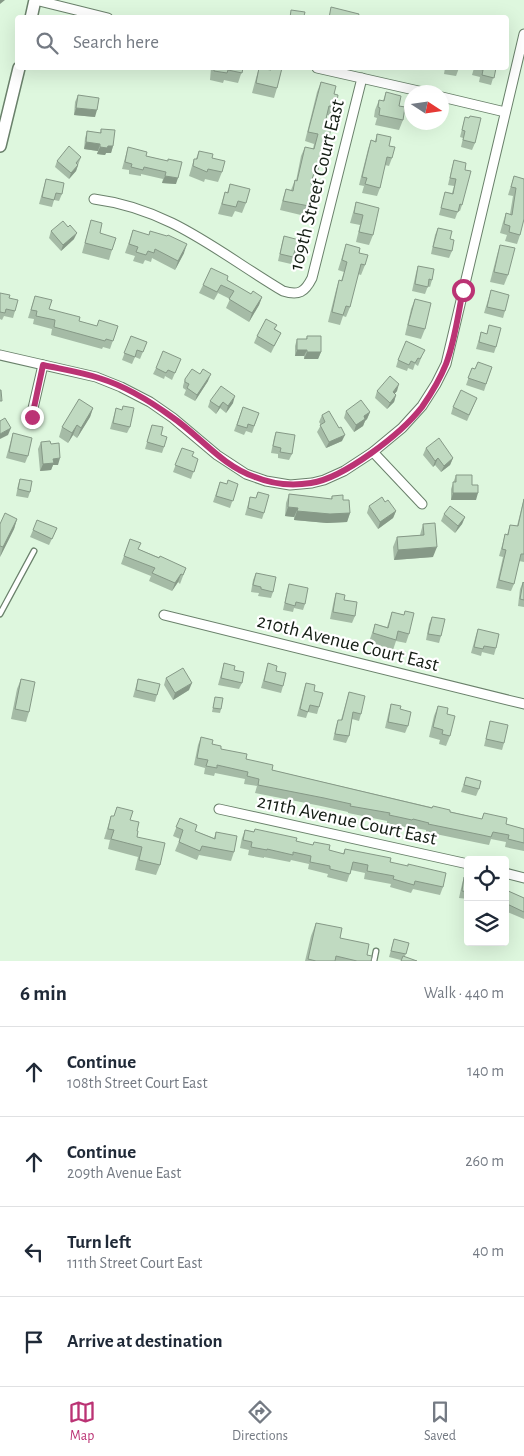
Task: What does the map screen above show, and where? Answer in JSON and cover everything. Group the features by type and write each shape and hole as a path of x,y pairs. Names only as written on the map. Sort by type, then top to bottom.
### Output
{"street":[{"path":"32,15 35,0 96,15"},
{"path":"0,355 96,377 122,387 174,418 232,465 246,474 266,481 290,485 312,483 344,471 373,452 408,422 422,406 446,364 524,34"},
{"path":"0,146 19,70"},
{"path":"326,70 404,88"},
{"name":"109th Street Court East","path":"94,199 109,201 163,218 192,232 283,291 292,294 305,290 312,278 362,78"},
{"path":"449,99 506,112"},
{"path":"32,417 43,365"},
{"path":"373,452 422,504"},
{"name":"210th Avenue Court East","path":"164,615 524,704"},
{"name":"211th Avenue Court East","path":"219,809 464,863"},
{"path":"509,873 524,878"}],"lane":[{"path":"0,614 34,551"},
{"path":"374,961 376,951"}],"building":[{"path":"331,7 359,14 359,15 330,15"},
{"path":"291,10 305,12 304,15 290,15"},
{"path":"214,70 228,70 227,73"},
{"path":"228,70 243,70 242,73"},
{"path":"259,70 282,70 277,88 256,83"},
{"path":"483,70 496,70 494,78 482,75"},
{"path":"321,82 336,86 334,94 338,95 336,107 329,106 325,123 332,124 329,137 325,136 320,164 316,165 311,184 314,185 309,206 283,201 286,189 293,191 305,147 314,149 318,134 308,132"},
{"path":"386,92 401,96 399,106 404,107 403,120 379,115 379,100 384,101"},
{"path":"78,95 99,98 97,110 76,108"},
{"path":"470,116 481,118 475,143 463,140 465,131 462,130 465,117 469,118"},
{"path":"101,129 115,130 113,146 108,146 107,148 100,147 100,144 86,142 87,131 101,133"},
{"path":"377,134 391,137 389,146 395,147 392,158 387,157 380,188 365,184 367,178 362,177 371,140 376,142"},
{"path":"69,146 81,157 76,163 78,165 71,173 57,161"},
{"path":"128,147 147,152 146,156 182,162 178,178 165,176 166,172 144,167 143,170 131,167 132,164 125,162"},
{"path":"199,151 213,154 212,158 225,161 222,172 208,169 207,172 193,166 194,159 197,159"},
{"path":"454,160 466,163 465,170 471,171 462,205 460,204 458,212 441,208 445,192 453,194 456,179 450,178"},
{"path":"514,176 524,179 524,219 520,235 509,232 510,226 504,224 506,213 512,215 516,188 511,187"},
{"path":"46,179 64,183 62,194 56,193 54,200 42,197"},
{"path":"230,184 250,189 246,203 238,201 236,207 222,204 225,192 228,193"},
{"path":"356,202 379,208 373,235 359,232 363,215 354,213"},
{"path":"91,220 102,223 100,233 116,238 112,250 85,243"},
{"path":"63,221 68,227 70,225 77,233 63,245 51,231"},
{"path":"438,228 452,231 450,239 454,240 452,251 433,247"},
{"path":"133,230 149,235 150,231 168,235 187,244 178,261 155,249 154,253 148,251 146,255 136,252 138,247 129,244"},
{"path":"284,236 303,241 301,251 295,250 293,257 280,254"},
{"path":"346,244 360,248 359,253 368,255 365,265 361,264 350,307 346,306 343,315 332,312 339,280 342,281 347,262 342,260"},
{"path":"500,245 515,248 508,275 494,272"},
{"path":"418,266 434,269 432,280 429,279 428,287 415,284"},
{"path":"211,268 228,276 227,280 251,294 253,291 262,297 252,313 229,299 234,291 221,285 217,292 203,285"},
{"path":"491,290 509,295 505,311 487,307"},
{"path":"0,293 10,295 9,298 18,300 15,311 6,309 5,313 0,312"},
{"path":"35,296 52,300 49,309 80,317 79,321 97,326 99,320 118,326 113,341 106,339 105,341 54,327 55,320 36,316 37,311 31,310"},
{"path":"415,299 431,303 425,329 408,325"},
{"path":"266,319 277,325 274,329 281,333 274,346 257,336"},
{"path":"489,325 501,328 496,347 479,342 481,332 487,334"},
{"path":"131,336 147,342 143,352 137,350 135,357 124,353"},
{"path":"307,336 321,336 321,352 297,350 297,339 307,339"},
{"path":"406,341 425,350 420,359 418,358 415,363 411,361 409,365 398,360"},
{"path":"163,351 181,359 175,373 168,370 166,373 156,368"},
{"path":"478,362 492,367 486,384 468,378 472,368 475,369"},
{"path":"192,369 200,374 203,369 211,374 197,395 187,388 189,384 185,382"},
{"path":"390,376 399,384 393,392 396,395 390,403 377,391"},
{"path":"221,386 235,396 228,406 223,402 219,407 210,401"},
{"path":"1,390 2,401 0,401"},
{"path":"461,390 477,398 469,415 453,407"},
{"path":"79,399 93,408 81,428 77,425 72,433 62,427"},
{"path":"361,400 370,412 364,416 365,419 356,425 346,411"},
{"path":"123,406 134,408 130,427 113,423 116,408 122,410"},
{"path":"243,407 259,413 254,426 248,424 247,428 237,425"},
{"path":"329,411 345,435 329,442 320,425 325,422 322,415"},
{"path":"5,418 11,428 0,434 0,421"},
{"path":"152,425 163,427 161,435 167,437 164,447 147,442"},
{"path":"276,432 295,435 292,454 280,452 281,448 273,446"},
{"path":"13,433 32,438 28,456 9,452"},
{"path":"439,438 453,458 444,466 438,458 435,461 426,448"},
{"path":"50,441 51,444 59,443 60,458 53,459 54,463 43,464 41,442"},
{"path":"182,448 194,452 192,456 198,459 194,472 175,465"},
{"path":"456,475 472,475 472,485 478,485 478,493 453,493 453,482 456,482"},
{"path":"20,479 32,481 30,492 18,489"},
{"path":"228,480 238,484 233,501 216,496 220,482 227,484"},
{"path":"258,492 269,495 264,513 248,508 250,497 256,498"},
{"path":"289,494 332,499 332,496 343,495 343,500 349,500 350,513 330,514 297,511 298,508 288,507"},
{"path":"382,497 385,502 388,500 396,511 380,522 369,506"},
{"path":"524,499 524,554 521,554 514,584 499,580 506,550 502,549 505,534 508,535 510,525 518,526"},
{"path":"450,506 465,517 458,526 444,514"},
{"path":"5,513 17,519 3,547 0,546 0,524"},
{"path":"37,520 57,528 52,539 33,530"},
{"path":"435,523 437,547 398,550 397,537 424,535 423,524"},
{"path":"130,539 141,543 138,549 159,558 160,556 186,568 183,575 181,574 175,583 152,573 155,568 124,556"},
{"path":"256,573 276,577 273,592 253,585"},
{"path":"524,583 524,600 520,599"},
{"path":"289,584 308,588 305,604 296,602 295,606 285,603"},
{"path":"336,593 345,595 344,600 357,602 355,616 333,612"},
{"path":"405,611 414,613 409,634 398,631 396,640 373,633 375,624 388,628 392,612 404,615"},
{"path":"432,617 445,619 441,636 428,634"},
{"path":"478,629 499,634 496,648 484,646 483,649 474,647"},
{"path":"224,663 235,666 234,670 244,672 242,683 221,678"},
{"path":"268,663 277,666 276,671 286,673 283,686 264,681"},
{"path":"183,668 192,683 175,693 166,678"},
{"path":"21,679 35,682 29,712 15,709"},
{"path":"138,679 160,684 157,695 136,690"},
{"path":"306,683 315,685 314,691 323,693 319,707 310,705 308,712 300,709"},
{"path":"349,692 365,696 361,714 353,712 349,736 335,734 338,720 342,720"},
{"path":"215,697 223,698 221,709 213,708"},
{"path":"391,704 401,706 400,709 411,712 408,726 388,722"},
{"path":"438,706 448,708 447,714 455,716 450,736 442,734 443,730 433,727"},
{"path":"490,721 508,725 504,743 486,739"},
{"path":"201,737 213,740 212,744 221,746 221,749 247,754 246,759 273,765 272,770 432,808 433,806 482,819 484,813 507,818 506,824 524,829 524,843 508,839 509,835 493,832 491,837 389,815 390,813 350,806 351,804 258,785 259,779 247,776 248,772 217,765 217,768 206,766 208,760 197,758"},
{"path":"466,777 481,781 479,789 464,785"},
{"path":"117,807 133,811 130,820 139,822 137,837 165,843 160,865 139,860 142,847 111,839 114,830 108,829 111,816 114,816"},
{"path":"180,818 197,825 195,831 215,839 216,832 237,836 234,852 202,846 200,851 179,842 183,830 176,827"},
{"path":"255,829 297,838 296,841 313,845 314,842 330,845 329,850 344,854 345,849 391,858 390,862 408,866 408,864 446,873 443,887 415,881 414,885 393,879 394,876 367,871 368,865 353,862 350,874 330,869 330,866 310,862 311,856 293,852 293,855 251,847 252,842 243,840 245,830 254,832"},
{"path":"509,891 524,898 524,912 509,905"},
{"path":"316,923 342,928 340,938 369,944 367,955 372,956 371,961 357,961 336,956 335,961 308,959"},
{"path":"394,939 409,943 406,954 391,951"},
{"path":"403,956 417,961 401,961"}],"route":[{"path":"32,417 43,365 108,381 150,402 174,418 217,455 246,474 266,481 290,485 324,480 344,471 373,452 402,428 422,406 446,364 463,290"}]}
